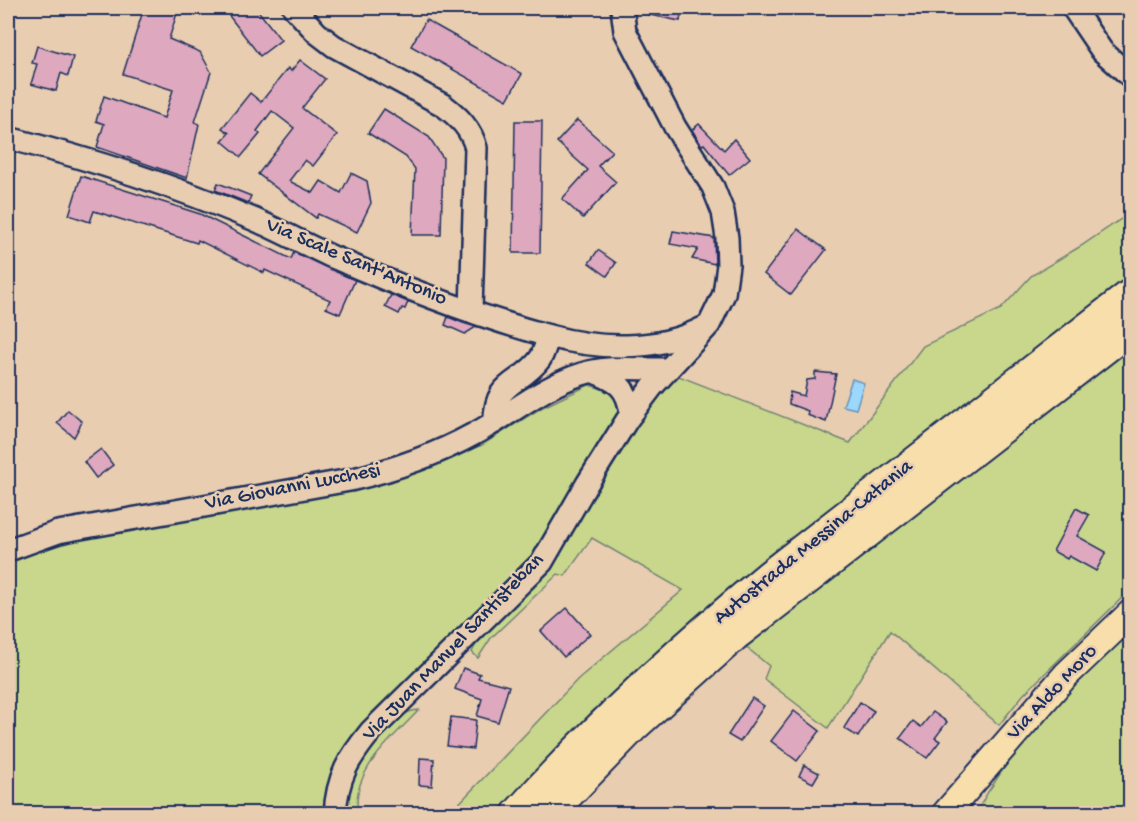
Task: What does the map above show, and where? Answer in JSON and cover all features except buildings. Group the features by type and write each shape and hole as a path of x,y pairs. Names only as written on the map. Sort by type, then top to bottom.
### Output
{"highway":[{"name":"Autostrada Messina-Catania","path":"517,813 618,709 718,618 770,575 1131,295"},
{"name":"Autostrada Messina-Catania","path":"549,813 634,726 734,636 1131,329"}],"main road":[{"name":"Via Aldo Moro","path":"1003,747 1066,675 1131,614"},
{"path":"945,813 1003,747"},
{"path":"969,813 976,794 1003,747"}],"street":[{"path":"294,8 317,33 334,45 443,105 458,117 473,137 476,148 471,310"},
{"name":"Via Scale Sant'Antonio","path":"8,138 79,156 193,196 254,220 337,259 471,310 549,336 602,346 686,341 709,325 724,294 728,265 723,212 713,187 675,127 625,31 622,8"},
{"path":"1073,8 1102,51 1131,76"},
{"path":"495,422 495,404 500,394 541,358 549,336"},
{"name":"Via Juan Manuel Santisteban","path":"335,813 338,785 351,755 371,731 542,562 592,475 631,414 668,369 686,341"},
{"name":"Via Giovanni Lucchesi","path":"8,550 58,532 350,480 378,473 416,460 473,435 556,385 583,373 612,369 668,369"},
{"path":"593,372 611,378 624,390 630,401 631,414"}],"green space":[{"path":"1130,213 1130,280 929,434 704,612 592,712 501,813 449,814 578,679 683,590 592,538 565,576 558,574 491,638 478,658 472,652 481,635 608,465 640,417 668,385 679,376 850,443 923,346 1001,309 1031,276"},
{"path":"1130,346 1130,590 1023,695 999,725 890,631 828,728 764,679 769,666 745,646"},
{"path":"589,385 611,394 618,408 618,415 539,553 330,780 325,813 8,814 8,564 73,541 391,482 482,445 541,408"},
{"path":"1130,634 1130,813 978,814 988,792 1014,753 1095,664"},
{"path":"419,710 386,744 367,769 360,783 357,798 358,813 345,814 352,776 362,757 398,719 409,712"}],"water":[{"path":"852,379 864,383 856,409 843,406"}]}
